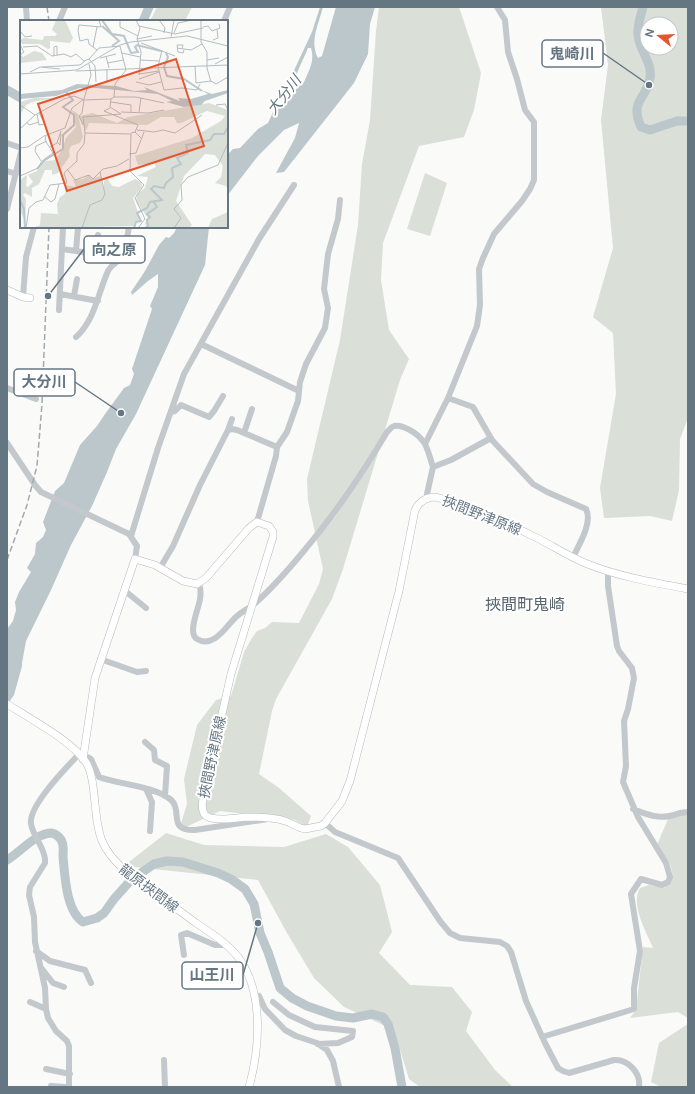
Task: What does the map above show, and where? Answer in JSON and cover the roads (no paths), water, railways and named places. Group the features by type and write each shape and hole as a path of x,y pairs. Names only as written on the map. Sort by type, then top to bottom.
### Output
{"main road":[{"path":"7,290 26,297"},
{"name":"挾間野津原線","path":"257,522 270,526 273,532 273,537 253,606 239,646 226,694 205,790 202,806 205,815 213,818 272,818 286,821 305,829 321,826 341,803 347,790 399,591 415,510 419,503 428,498 434,496 502,522 538,538 573,557 608,571 688,589"},
{"path":"82,756 93,684 100,659 135,559 160,568 183,581 195,585 200,584 249,528 257,522"},
{"name":"龍原挾間線","path":"7,704 70,746 82,756 92,779 98,829 101,840 111,857 123,869 227,945 238,957 249,976 254,995 257,1048 255,1065 249,1087"}],"street":[{"path":"26,7 27,20"},
{"path":"59,20 65,7"},
{"path":"224,20 230,7"},
{"path":"425,444 448,398 477,326 480,305 479,270 482,258 494,234 522,200 530,189 534,180 534,122 525,110 518,79 508,52 505,20 497,7"},
{"path":"7,143 20,148"},
{"path":"7,206 20,156"},
{"path":"7,171 16,174"},
{"path":"131,536 184,374 259,239 294,185"},
{"path":"257,522 276,456 277,447 287,432 294,415 298,401 300,382 306,364 325,328 328,308 324,289 328,254 338,218 340,200"},
{"path":"26,297 26,257 34,228"},
{"path":"60,310 63,228"},
{"path":"76,251 78,228"},
{"path":"76,337 86,326 98,300 110,267 119,259 124,250 129,228"},
{"path":"62,249 93,254 98,235"},
{"path":"74,296 77,279"},
{"path":"60,294 98,300"},
{"path":"200,344 299,391"},
{"path":"7,388 36,399"},
{"path":"171,412 175,411 180,405 210,417 223,396"},
{"path":"448,398 473,407 491,438 533,484 547,492 586,509 589,516 588,523 573,557"},
{"path":"244,433 252,409"},
{"path":"160,568 173,546 200,485 232,419"},
{"path":"200,584 200,599 193,626 194,637 199,640 208,641 217,637 237,616 253,606 286,573 349,494 386,432 391,427 395,426 405,429 416,434 423,440 433,466 426,494 428,498"},
{"path":"228,430 232,429 244,433 277,447"},
{"path":"433,466 451,460 491,438"},
{"path":"7,443 34,485 41,492 124,531 131,536 137,546 135,559"},
{"path":"542,1037 631,1010 635,1007 634,988 640,951 636,930 635,909 631,894 641,879 662,885 668,882 670,876 662,856 633,808 623,782 626,766 624,721 631,698 634,674 631,666 619,651 617,646 608,586 608,571"},
{"path":"124,590 146,608"},
{"path":"100,659 137,672 146,672"},
{"path":"145,742 154,750 155,760 167,766 165,796"},
{"path":"69,1087 69,1044 56,1031 51,1023 46,1009 45,988 36,951 34,917 29,895 30,887 45,861 45,856 32,825 32,819 38,803 52,785 82,756 91,759 98,777 146,789 165,796 174,804 179,826 186,830 202,829 272,818"},
{"path":"146,789 152,802 150,831"},
{"path":"633,808 643,813 660,817 688,812"},
{"path":"325,823 336,832 398,858 440,921 450,933 460,938 500,942 509,948 526,1001 556,1065 563,1071 572,1072 618,1060 636,1072 639,1087"},
{"path":"184,955 181,935 183,933 187,933 215,945 227,945"},
{"path":"36,951 50,961 84,970 91,983"},
{"path":"40,966 53,983 64,987"},
{"path":"254,995 258,996 265,1009 288,1032 318,1044 327,1050 332,1058 339,1087"},
{"path":"30,1002 46,1009"},
{"path":"273,1002 289,1015 315,1027 353,1032 352,1036 341,1042 318,1044"},
{"path":"164,1060 165,1087"},
{"path":"46,1069 70,1074"},
{"path":"52,1086 65,1087"}],"waterway":[{"path":"143,20 149,7"},
{"path":"643,7 638,34 640,45 648,61 650,78 646,91 638,105 637,111 641,127 650,130 677,121 688,121"},
{"path":"7,90 20,97"},
{"path":"7,860 33,840 45,834 51,833 58,836 63,845 67,892 73,910 77,917 83,922 97,918 104,913 131,880 154,864 167,861 183,862 218,873 231,879 245,889 254,904 260,933 280,988 292,998 307,1006 336,1016 353,1018 372,1014 383,1017 388,1024 395,1048 402,1087"}],"railway":[{"path":"47,7 49,20"},
{"path":"7,560 27,505 37,466 42,404 49,228"}],"place":[{"name":"鬼崎川","path":"649,85"},
{"name":"向之原","path":"48,296"},
{"name":"大分川","path":"121,413"},
{"name":"山王川","path":"258,923"}],"district":[{"name":"挾間町鬼崎","path":"525,604"}]}
